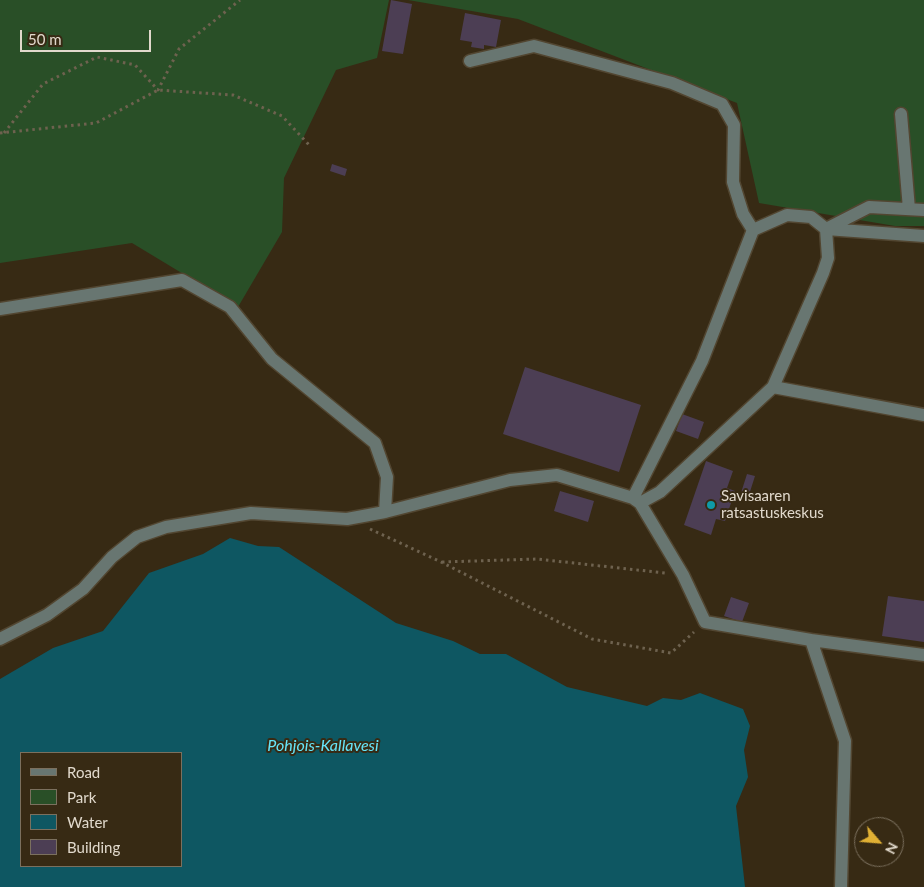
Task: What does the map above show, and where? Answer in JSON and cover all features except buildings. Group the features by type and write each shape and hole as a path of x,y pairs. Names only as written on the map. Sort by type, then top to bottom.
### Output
{"street":[{"path":"470,60 534,46 672,83 722,104 734,125 733,182 743,214 753,230"},
{"path":"901,114 909,209"},
{"path":"826,229 869,207 924,210"},
{"path":"637,501 702,361 753,230 787,215 811,217 826,229 924,236"},
{"path":"0,639 47,615 83,589 112,557 137,537 166,527 251,513 347,519 385,512 510,480 557,475 637,501 660,492 773,387 823,273 828,258 826,229"},
{"path":"0,309 182,280 230,307 272,359 375,444 387,477 385,512"},
{"path":"773,387 924,415"},
{"path":"637,501 683,574 705,622 811,640 924,655"},
{"path":"811,640 845,741 841,887"}],"path":[{"path":"158,90 179,50 240,0"},
{"path":"2,133 43,84 97,57 135,65 158,90"},
{"path":"2,133 96,123 158,90 233,95 282,116 310,146"},
{"path":"347,519 441,562 592,640 671,653 705,622"},
{"path":"441,562 537,559 683,574"}],"green space":[{"path":"0,0 389,0 377,58 336,70 284,178 282,232 238,307 132,243 0,263"},
{"path":"408,0 924,0 924,226 895,226 759,203 737,103 518,19"}],"water":[{"name":"Pohjois-Kallavesi","path":"230,538 258,546 279,547 396,623 453,641 480,654 506,654 567,687 647,706 663,698 681,700 700,693 743,709 750,726 744,750 748,777 736,806 745,887 0,887 0,679 53,648 103,631 149,573 203,554"}],"place":[{"name":"Savisaaren ratsastuskeskus","path":"711,505"}]}
